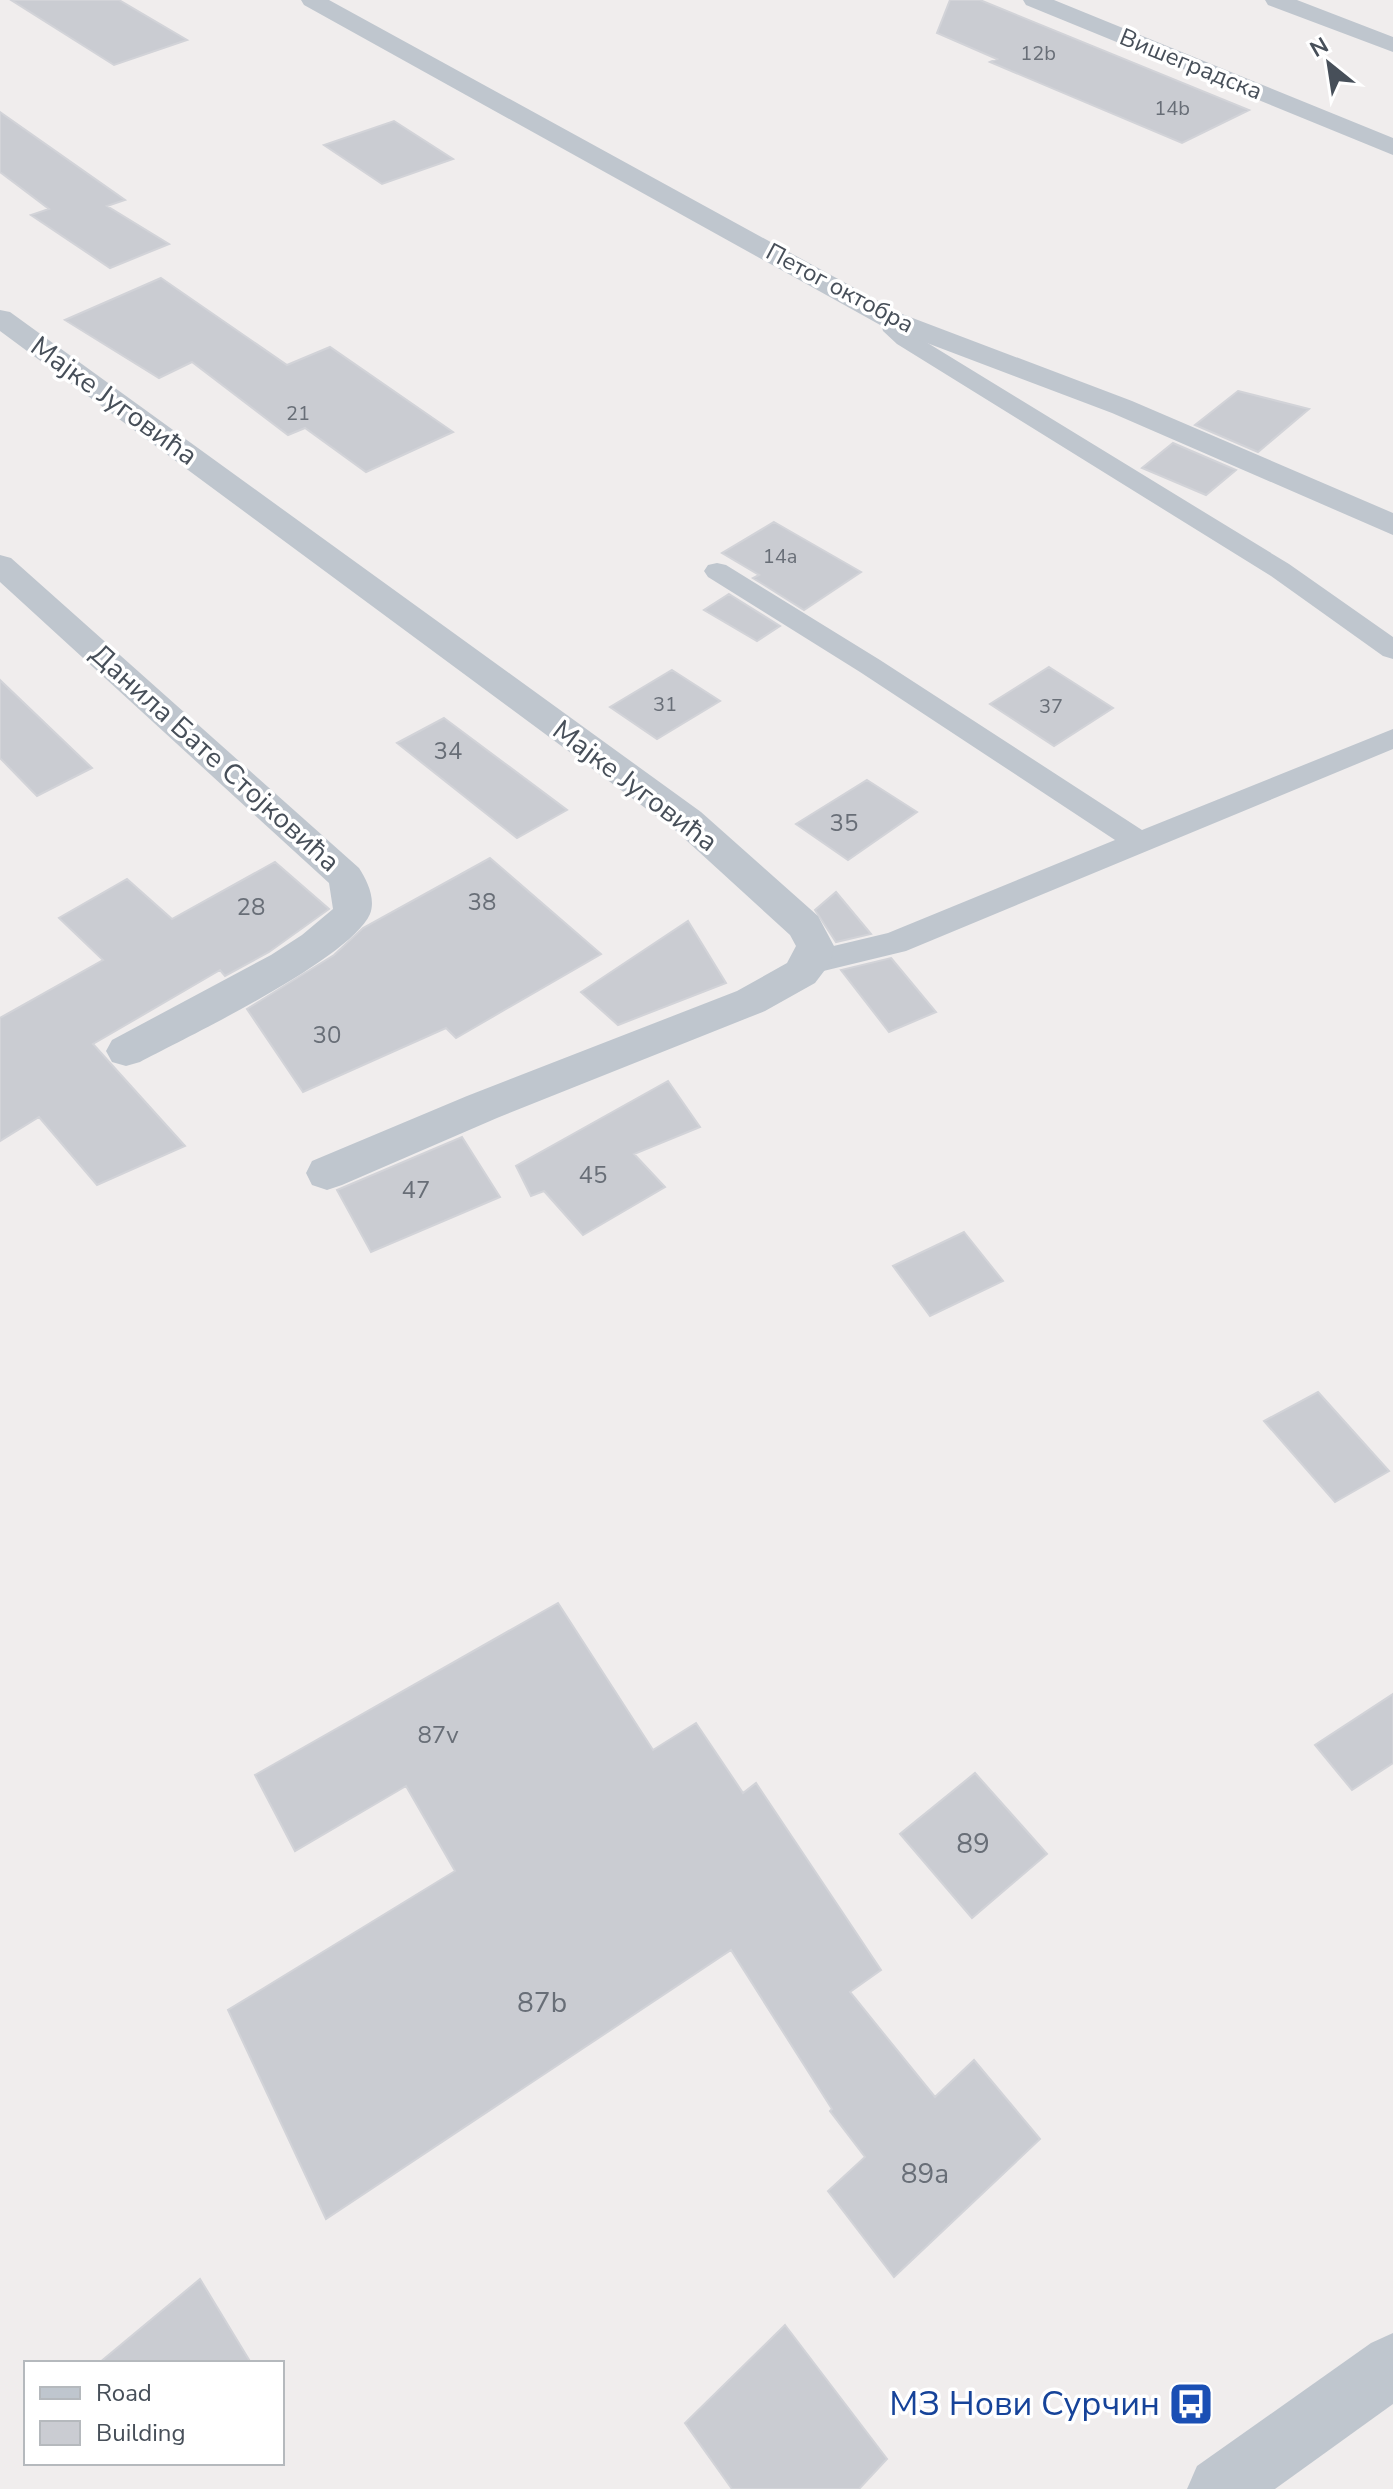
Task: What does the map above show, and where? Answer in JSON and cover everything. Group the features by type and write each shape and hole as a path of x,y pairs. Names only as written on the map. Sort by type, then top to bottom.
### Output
{"street":[{"name":"Петог октобра","path":"312,0 892,320 1122,407 1393,525"},
{"name":"Вишеградска","path":"1034,0 1393,147"},
{"path":"1276,0 1393,45"},
{"path":"1349,128 1382,112"},
{"name":"Мајке Југовића","path":"0,318 688,821 804,926 815,946 811,962"},
{"name":"Данила Бате Стојковића","path":"0,565 346,877 353,897 351,914 316,946 126,1051"},
{"path":"327,1173 482,1107 751,1001 801,973 811,962"},
{"path":"1220,2489 1393,2365"}],"lane":[{"path":"892,320 895,331 905,339 1267,561 1393,650"},
{"path":"717,571 870,666 1141,843"},
{"path":"811,962 895,943 1393,738"}],"building":[{"path":"11,0 119,0 187,40 114,65"},
{"path":"950,0 980,0 1249,110 1182,143 990,62 997,59 937,33"},
{"path":"0,112 125,200 107,206 169,244 110,268 31,215 49,209 0,172"},
{"path":"394,121 453,159 382,184 324,145"},
{"path":"161,278 287,365 330,347 453,432 366,472 305,428 288,435 192,362 159,378 65,320"},
{"path":"1238,391 1309,409 1258,452 1195,425"},
{"path":"1173,443 1236,470 1206,495 1142,468"},
{"path":"774,522 861,572 804,610 753,578 759,575 722,553"},
{"path":"729,594 780,626 757,641 704,610"},
{"path":"1049,667 1113,708 1054,746 990,704"},
{"path":"672,670 720,701 657,739 610,707"},
{"path":"0,680 92,768 37,796 0,758"},
{"path":"444,718 567,810 517,838 397,743"},
{"path":"867,780 917,812 848,860 796,824"},
{"path":"490,858 601,954 456,1038 446,1028 303,1092 247,1009 334,955 363,928"},
{"path":"275,862 329,909 269,952 225,976 220,970 93,1044 185,1146 97,1185 39,1117 0,1141 0,1018 103,960 59,918 127,879 172,919"},
{"path":"836,892 871,934 836,942 815,910"},
{"path":"688,921 726,983 618,1025 581,992"},
{"path":"891,958 936,1012 889,1032 841,970"},
{"path":"668,1081 700,1127 634,1154 665,1187 583,1235 544,1191 531,1196 516,1166"},
{"path":"462,1137 500,1197 371,1252 337,1190"},
{"path":"964,1232 1003,1281 930,1316 893,1266"},
{"path":"1318,1392 1389,1471 1335,1502 1264,1421"},
{"path":"558,1603 653,1750 696,1723 743,1793 756,1783 881,1970 850,1992 935,2097 974,2060 1040,2139 894,2277 828,2191 865,2157 830,2111 832,2109 731,1950 326,2219 228,2010 455,1871 406,1786 295,1851 255,1775"},
{"path":"1393,1694 1393,1763 1352,1790 1315,1745"},
{"path":"975,1773 1047,1854 972,1918 900,1834"},
{"path":"200,2279 250,2361 101,2361"},
{"path":"785,2325 887,2459 859,2489 732,2489 685,2423"}],"place":[{"name":"МЗ Нови Сурчин","path":"1191,2404"}]}
